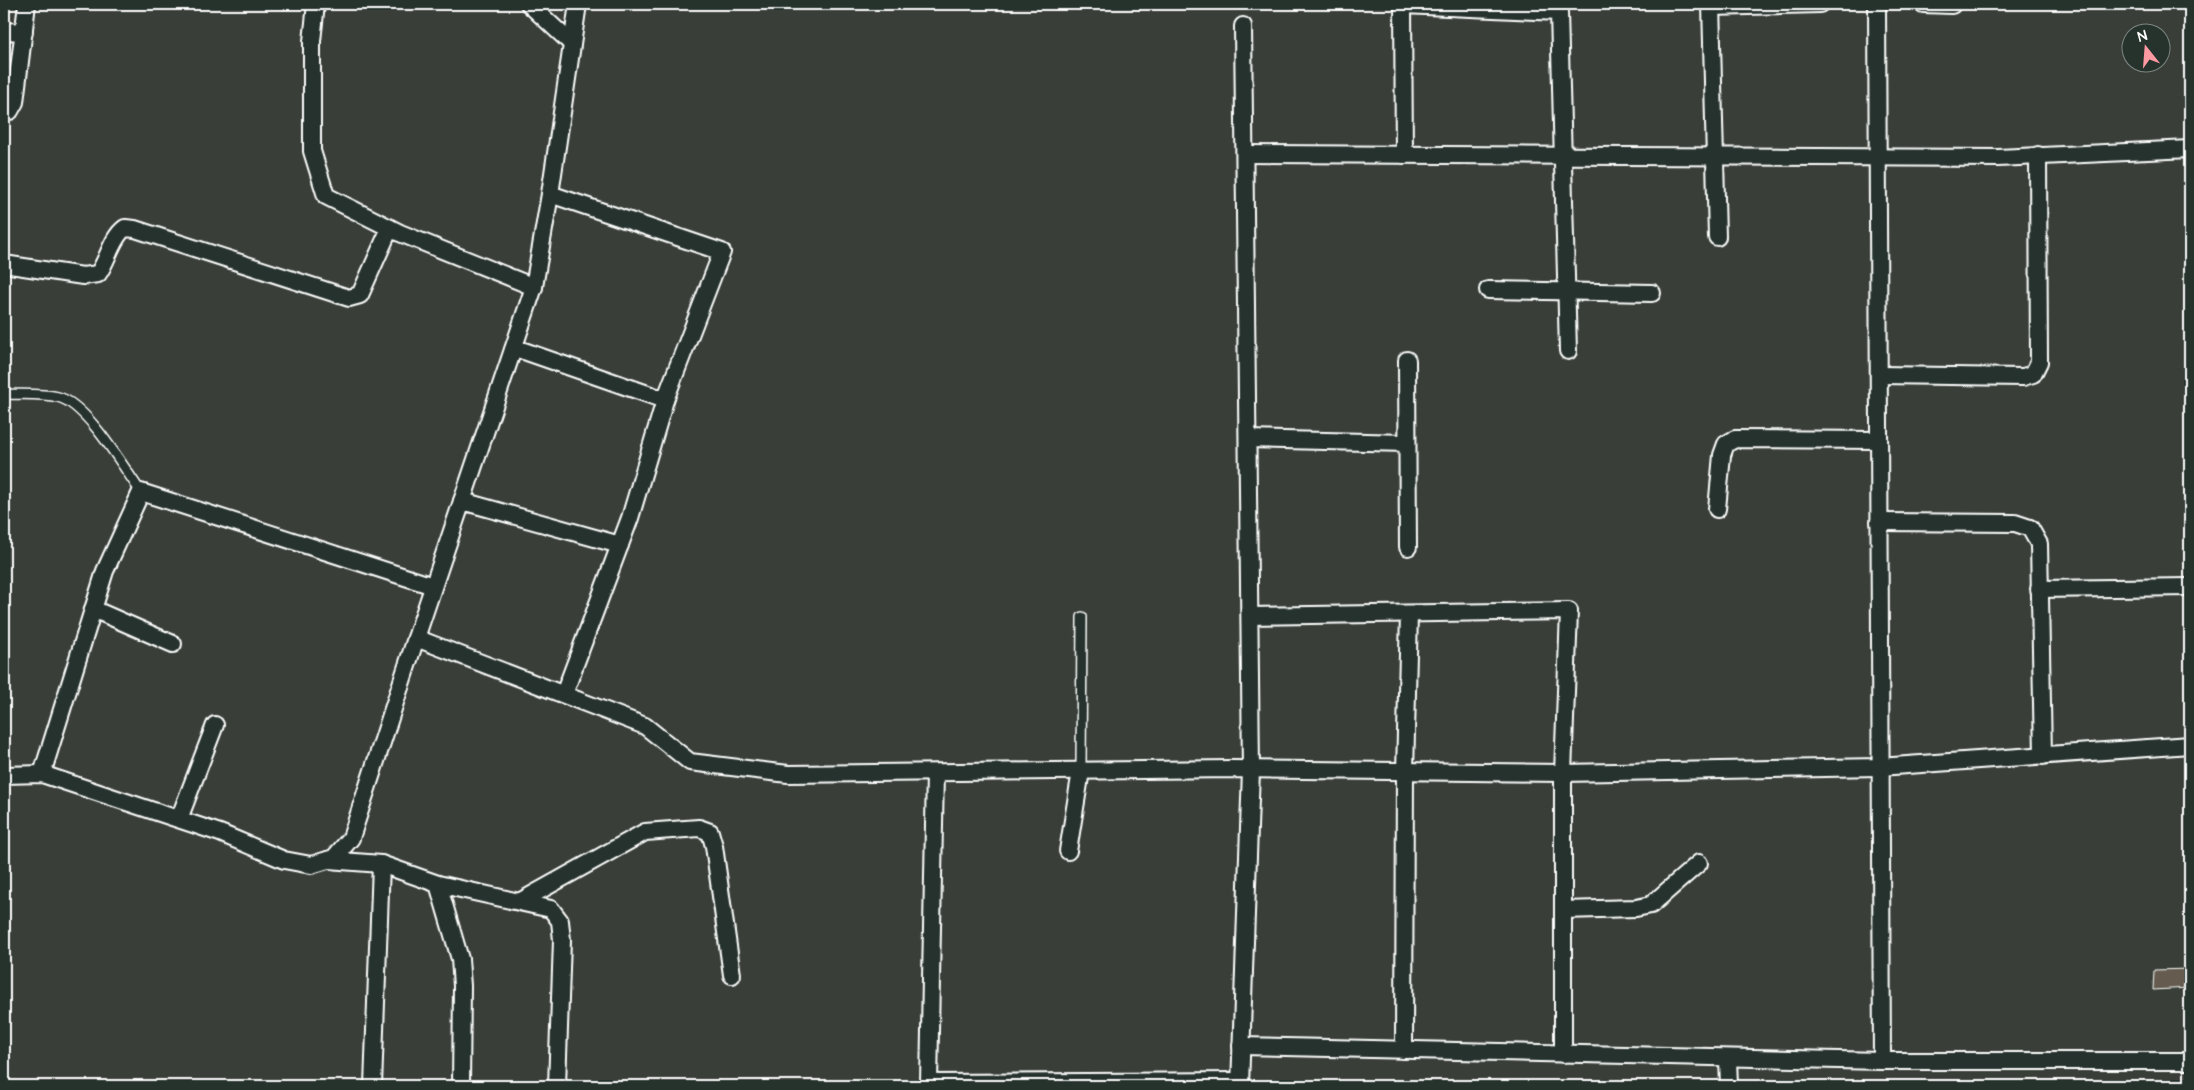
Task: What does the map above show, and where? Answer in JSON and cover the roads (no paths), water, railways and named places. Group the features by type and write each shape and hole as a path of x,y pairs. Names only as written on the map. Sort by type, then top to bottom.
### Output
{"street":[{"path":"4,112 10,112 15,102 27,4"},
{"path":"316,4 312,41 312,151 326,196 390,228 534,287"},
{"path":"529,4 572,44"},
{"path":"4,775 42,774 220,833 284,860 311,865 334,858 351,838 433,586 534,287 550,194 578,4"},
{"path":"1404,154 1403,4 1559,12 1561,156 1568,351"},
{"path":"1716,237 1711,5 1820,4"},
{"path":"1877,4 1879,158 1879,768 1882,1062"},
{"path":"1923,4 1952,5"},
{"path":"936,773 929,1085 1240,1083 1251,770 1243,26"},
{"path":"4,31 24,32"},
{"path":"1245,154 1998,158 2190,149"},
{"path":"1879,375 2023,377 2033,374 2039,362 2038,155"},
{"path":"550,194 722,252 665,400 620,545 564,694"},
{"path":"4,264 83,276 98,274 106,263 119,232 125,228 349,298 360,296 367,284 390,228"},
{"path":"1488,290 1652,293"},
{"path":"513,350 524,352 665,400"},
{"path":"1407,360 1408,547"},
{"path":"1248,439 1408,443"},
{"path":"1717,509 1722,455 1726,444 1736,439 1879,440"},
{"path":"42,774 105,571 141,492 433,586"},
{"path":"462,501 620,545"},
{"path":"1879,522 2015,522 2030,528 2038,544 2043,756"},
{"path":"2039,588 2190,587"},
{"path":"92,609 173,644"},
{"path":"1250,616 1569,610 1563,773 1563,1054"},
{"path":"1404,1050 1405,772 1409,614"},
{"path":"416,638 646,726 690,762 788,774 1251,770 1563,773 1879,768 2190,745"},
{"path":"179,819 215,725"},
{"path":"1068,851 1081,771"},
{"path":"521,901 645,832 699,828 710,832 714,846 732,974"},
{"path":"328,860 381,864 438,884 551,909 560,922 562,940 557,1086"},
{"path":"1563,910 1636,908 1651,905 1699,863"},
{"path":"372,1086 381,864"},
{"path":"438,884 460,959 462,986 461,1086"},
{"path":"1241,1046 1882,1062 2190,1061"},
{"path":"1728,1058 1728,1086"}],"lane":[{"path":"4,394 58,397 75,404 86,416 141,492"},
{"path":"1081,771 1082,617"}]}
